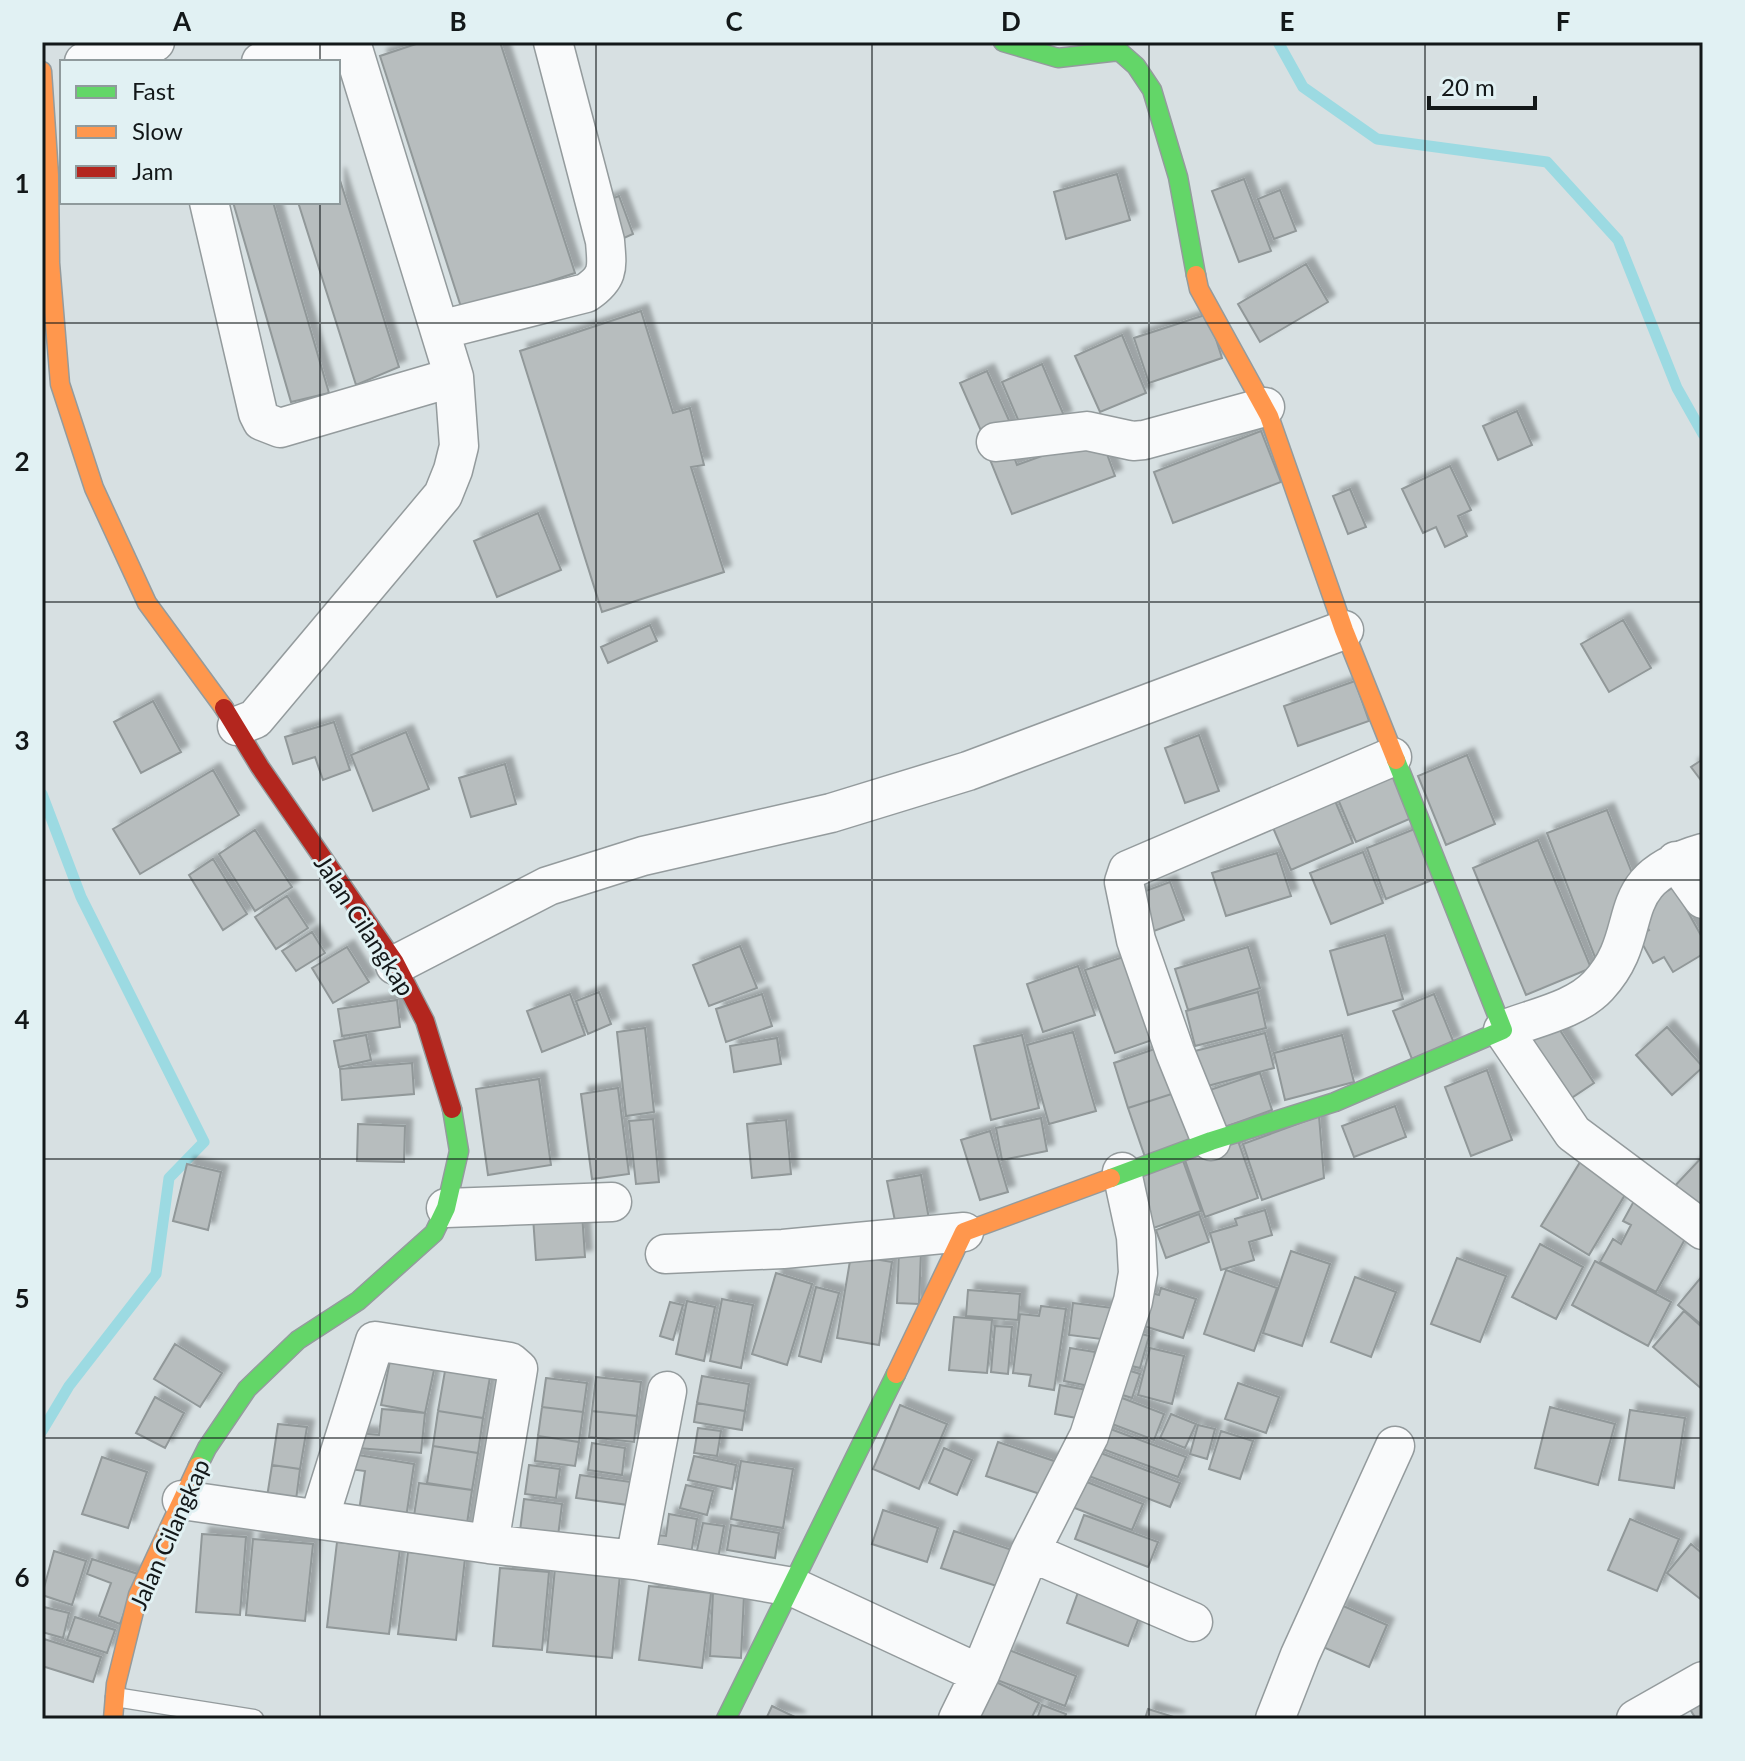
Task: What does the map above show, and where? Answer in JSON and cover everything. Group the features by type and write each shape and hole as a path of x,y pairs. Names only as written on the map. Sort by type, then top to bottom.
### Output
{"street":[{"path":"91,60 155,42"},
{"path":"268,60 333,42"},
{"path":"237,726 255,719 443,495 459,446 454,377 351,42"},
{"path":"440,330 586,293 598,285 607,270 605,241 553,42"},
{"path":"1003,42 1058,58 1119,51 1136,66 1152,90 1178,177 1199,289 1265,407 1392,757 1503,1030 1573,1133 1703,1230"},
{"name":"Jalan Cilangkap","path":"42,72 49,175 50,263 60,384 94,488 147,603 237,726 260,767 395,965 425,1021 452,1111 459,1151 446,1208 434,1233 358,1301 298,1340 247,1389 207,1448 138,1595 113,1719"},
{"path":"209,204 262,421 280,428 454,377"},
{"path":"996,442 1087,431 1133,441 1144,440 1265,407"},
{"path":"395,965 548,886 643,856 831,813 968,771 1344,630"},
{"path":"1211,1141 1175,1052 1136,940 1124,882 1128,870 1392,757"},
{"path":"665,1254 783,1249 964,1232 1122,1172 1335,1102 1503,1030 1575,1003 1597,988 1612,968 1634,903 1650,877 1690,857 1703,899"},
{"path":"958,1719 1030,1552 1089,1436 1133,1301 1138,1273 1136,1237 1122,1172"},
{"path":"446,1208 612,1202"},
{"path":"726,1719 964,1232"},
{"path":"319,1519 375,1341 510,1362 518,1369 489,1544"},
{"path":"635,1560 667,1391"},
{"path":"1275,1719 1300,1655 1395,1446"},
{"path":"182,1500 489,1544 635,1560 793,1587 980,1674"},
{"path":"1030,1552 1193,1622"},
{"path":"1636,1719 1703,1681"}],"lane":[{"path":"115,1697 254,1719"}],"building":[{"path":"416,42 500,42 575,273 462,310 380,56"},
{"path":"1117,174 1130,220 1066,239 1054,192"},
{"path":"1244,179 1271,251 1239,262 1212,191"},
{"path":"340,180 399,367 356,385 299,204 340,204"},
{"path":"1280,190 1296,231 1274,239 1258,199"},
{"path":"619,196 633,234 615,242 600,203"},
{"path":"234,204 274,204 329,393 291,402"},
{"path":"1306,264 1328,302 1260,342 1238,304"},
{"path":"641,311 673,413 690,408 704,465 691,467 724,572 602,612 520,351"},
{"path":"1208,314 1222,358 1149,383 1134,338"},
{"path":"1122,335 1146,393 1100,412 1075,356"},
{"path":"1042,364 1065,418 1025,436 1002,382"},
{"path":"987,371 1012,427 985,440 960,383"},
{"path":"1517,411 1532,445 1498,460 1483,426"},
{"path":"1261,431 1281,482 1173,523 1154,472"},
{"path":"1100,435 1115,476 1012,514 989,457 1011,449 1017,465"},
{"path":"1450,466 1471,510 1458,516 1467,536 1445,547 1436,527 1423,533 1402,489"},
{"path":"1350,489 1366,527 1348,534 1333,496"},
{"path":"538,513 561,570 497,597 474,541"},
{"path":"1623,620 1651,668 1609,692 1581,644"},
{"path":"650,625 657,641 608,663 601,647"},
{"path":"1355,681 1369,721 1298,746 1284,706"},
{"path":"153,701 181,752 141,773 114,722"},
{"path":"334,722 350,770 323,780 315,757 293,764 285,737"},
{"path":"406,732 429,789 373,811 351,755"},
{"path":"1199,735 1219,791 1185,803 1165,748"},
{"path":"1467,755 1495,824 1446,845 1418,776"},
{"path":"1703,759 1703,783 1691,767"},
{"path":"505,764 516,804 471,817 459,778"},
{"path":"1394,767 1414,817 1356,842 1335,792"},
{"path":"213,770 239,815 140,874 113,829"},
{"path":"1330,789 1353,843 1291,870 1268,816"},
{"path":"1607,810 1634,878 1613,947 1595,957 1547,833"},
{"path":"1417,828 1437,878 1386,899 1367,848"},
{"path":"255,830 292,887 255,911 219,854"},
{"path":"1538,840 1591,968 1526,995 1473,868"},
{"path":"1363,852 1383,903 1331,924 1310,873"},
{"path":"1277,853 1291,896 1226,916 1212,873"},
{"path":"213,859 247,914 223,930 189,875"},
{"path":"1170,882 1184,920 1143,935 1129,897"},
{"path":"1674,887 1703,939 1703,954 1673,972 1664,957 1653,963 1638,936 1649,930 1636,908"},
{"path":"287,896 308,928 276,949 255,917"},
{"path":"312,932 325,953 296,971 282,951"},
{"path":"1385,935 1403,999 1348,1015 1330,951"},
{"path":"740,946 757,988 709,1006 693,965"},
{"path":"347,947 369,982 333,1003 312,968"},
{"path":"1248,947 1260,988 1188,1010 1175,969"},
{"path":"1129,955 1158,1038 1115,1053 1085,970"},
{"path":"1078,966 1095,1015 1043,1032 1027,984"},
{"path":"599,992 611,1024 588,1034 576,1001"},
{"path":"1258,992 1266,1028 1195,1046 1186,1011"},
{"path":"570,994 585,1035 542,1052 527,1011"},
{"path":"762,994 772,1026 726,1042 716,1009"},
{"path":"1434,994 1454,1043 1412,1059 1393,1011"},
{"path":"397,1000 400,1027 342,1036 338,1009"},
{"path":"1556,1024 1594,1083 1567,1101 1528,1043"},
{"path":"1667,1027 1703,1067 1672,1095 1636,1055"},
{"path":"645,1028 654,1112 626,1116 617,1032"},
{"path":"1073,1032 1096,1111 1049,1124 1027,1045"},
{"path":"1265,1033 1274,1068 1204,1087 1195,1051"},
{"path":"366,1035 371,1060 339,1067 334,1041"},
{"path":"1022,1035 1039,1108 991,1120 974,1046"},
{"path":"1342,1035 1354,1082 1285,1100 1274,1053"},
{"path":"777,1038 781,1064 734,1072 730,1046"},
{"path":"1169,1044 1184,1090 1128,1108 1114,1063"},
{"path":"412,1063 414,1094 342,1100 340,1069"},
{"path":"1487,1070 1512,1140 1471,1156 1445,1087"},
{"path":"1260,1073 1272,1110 1217,1130 1204,1092"},
{"path":"539,1079 551,1165 488,1175 476,1089"},
{"path":"618,1088 629,1174 592,1179 581,1094"},
{"path":"1184,1090 1200,1138 1145,1157 1128,1108"},
{"path":"1395,1106 1406,1137 1354,1157 1342,1126"},
{"path":"1319,1116 1324,1178 1262,1200 1243,1144"},
{"path":"1041,1118 1047,1151 1002,1160 996,1128"},
{"path":"653,1119 659,1182 636,1184 629,1121"},
{"path":"786,1120 791,1174 752,1178 747,1124"},
{"path":"358,1124 405,1126 404,1162 357,1161"},
{"path":"990,1131 1008,1192 980,1200 961,1140"},
{"path":"1238,1141 1258,1198 1205,1217 1185,1160"},
{"path":"1703,1156 1703,1220 1671,1190"},
{"path":"1182,1158 1201,1211 1148,1230 1130,1178"},
{"path":"1582,1159 1629,1188 1589,1255 1541,1226"},
{"path":"187,1164 221,1172 208,1230 173,1221"},
{"path":"921,1175 929,1219 896,1226 887,1181"},
{"path":"1634,1201 1690,1230 1656,1292 1600,1262 1613,1239 1621,1244 1631,1225 1623,1221"},
{"path":"1265,1210 1272,1235 1249,1242 1254,1260 1221,1270 1210,1233 1237,1225 1235,1219"},
{"path":"582,1213 585,1257 536,1260 533,1217"},
{"path":"1199,1214 1209,1242 1166,1258 1156,1230"},
{"path":"1540,1244 1583,1267 1556,1319 1512,1297"},
{"path":"899,1250 921,1251 919,1304 897,1303"},
{"path":"1291,1251 1330,1264 1302,1346 1263,1333"},
{"path":"851,1255 892,1262 879,1345 837,1338"},
{"path":"1457,1258 1506,1276 1480,1342 1431,1324"},
{"path":"1595,1261 1671,1302 1648,1346 1572,1305"},
{"path":"1226,1270 1277,1288 1254,1351 1204,1334"},
{"path":"776,1273 812,1284 787,1365 752,1354"},
{"path":"1703,1275 1703,1326 1678,1305"},
{"path":"1355,1277 1396,1292 1371,1357 1331,1342"},
{"path":"816,1287 839,1293 821,1362 799,1356"},
{"path":"1161,1288 1196,1299 1183,1338 1134,1323 1144,1291 1159,1295"},
{"path":"968,1290 1020,1294 1018,1320 966,1316"},
{"path":"722,1299 753,1305 741,1368 710,1361"},
{"path":"687,1301 715,1307 704,1361 676,1354"},
{"path":"670,1302 683,1305 673,1340 660,1336"},
{"path":"1073,1303 1113,1308 1109,1340 1069,1335"},
{"path":"1041,1306 1066,1309 1054,1390 1029,1386 1031,1375 1013,1373 1020,1314 1039,1316"},
{"path":"1684,1311 1703,1328 1703,1390 1653,1347"},
{"path":"954,1317 992,1320 987,1373 949,1370"},
{"path":"995,1326 1012,1327 1008,1374 991,1372"},
{"path":"1127,1330 1149,1336 1140,1368 1119,1363"},
{"path":"175,1344 222,1373 200,1407 154,1379"},
{"path":"1070,1348 1095,1352 1089,1386 1064,1381"},
{"path":"1150,1348 1184,1356 1172,1404 1138,1395"},
{"path":"390,1361 434,1370 425,1413 381,1405"},
{"path":"446,1365 491,1371 483,1418 438,1411"},
{"path":"1118,1367 1140,1374 1132,1398 1110,1391"},
{"path":"702,1376 749,1384 745,1411 697,1403"},
{"path":"596,1377 641,1382 637,1416 592,1411"},
{"path":"546,1378 587,1383 583,1412 542,1407"},
{"path":"1238,1383 1279,1397 1266,1433 1225,1419"},
{"path":"1060,1385 1087,1390 1082,1419 1055,1414"},
{"path":"1109,1393 1164,1414 1154,1440 1099,1419"},
{"path":"155,1397 184,1413 165,1448 136,1433"},
{"path":"697,1403 745,1411 742,1430 694,1422"},
{"path":"900,1405 947,1424 919,1489 873,1469"},
{"path":"542,1407 583,1412 579,1442 538,1436"},
{"path":"1550,1407 1615,1424 1598,1485 1535,1468"},
{"path":"382,1409 425,1413 421,1453 357,1448 358,1433 379,1435"},
{"path":"1630,1410 1685,1418 1674,1488 1619,1480"},
{"path":"438,1411 483,1418 478,1453 433,1446"},
{"path":"592,1411 637,1416 634,1442 589,1437"},
{"path":"1171,1414 1196,1424 1185,1448 1160,1438"},
{"path":"278,1424 307,1427 300,1469 272,1465"},
{"path":"1198,1425 1215,1429 1207,1459 1190,1454"},
{"path":"1105,1427 1186,1457 1178,1477 1097,1447"},
{"path":"698,1428 721,1431 717,1456 694,1453"},
{"path":"1221,1431 1253,1441 1240,1479 1209,1469"},
{"path":"538,1436 579,1442 575,1466 535,1461"},
{"path":"998,1442 1063,1464 1052,1498 986,1476"},
{"path":"592,1443 625,1448 622,1475 588,1470"},
{"path":"433,1446 478,1453 472,1490 427,1483"},
{"path":"944,1448 972,1460 957,1495 929,1483"},
{"path":"1090,1449 1180,1483 1170,1507 1081,1473"},
{"path":"352,1454 414,1464 406,1518 359,1511 365,1471 349,1469"},
{"path":"694,1456 736,1465 732,1489 688,1480"},
{"path":"102,1457 147,1472 128,1528 82,1514"},
{"path":"741,1461 793,1469 783,1528 731,1519"},
{"path":"272,1465 300,1469 296,1500 267,1497"},
{"path":"529,1465 560,1469 556,1498 525,1494"},
{"path":"580,1475 631,1482 628,1505 576,1498"},
{"path":"1074,1477 1143,1504 1132,1530 1064,1504"},
{"path":"419,1483 472,1490 466,1530 413,1522"},
{"path":"686,1485 713,1491 707,1515 680,1508"},
{"path":"524,1499 562,1504 558,1536 520,1531"},
{"path":"883,1510 938,1528 927,1562 872,1544"},
{"path":"669,1514 697,1519 691,1554 654,1550 656,1535 666,1536"},
{"path":"1084,1515 1158,1542 1148,1567 1075,1539"},
{"path":"1630,1519 1679,1539 1657,1591 1608,1570"},
{"path":"703,1523 724,1526 718,1559 696,1555"},
{"path":"731,1525 779,1533 775,1558 727,1550"},
{"path":"954,1531 1021,1553 1009,1590 941,1568"},
{"path":"202,1534 246,1537 240,1615 196,1612"},
{"path":"253,1539 313,1544 305,1621 246,1615"},
{"path":"337,1542 400,1549 389,1634 327,1627"},
{"path":"1691,1544 1703,1554 1703,1601 1667,1573"},
{"path":"54,1551 86,1561 72,1605 42,1595"},
{"path":"408,1552 465,1558 456,1640 398,1634"},
{"path":"92,1559 138,1574 120,1624 99,1616 111,1583 87,1574"},
{"path":"500,1568 549,1572 542,1650 493,1646"},
{"path":"555,1568 620,1574 612,1658 547,1652"},
{"path":"1081,1584 1143,1607 1128,1646 1067,1623"},
{"path":"649,1586 711,1593 702,1668 639,1660"},
{"path":"713,1593 744,1595 741,1658 710,1656"},
{"path":"1341,1605 1387,1625 1369,1667 1323,1647"},
{"path":"44,1607 69,1613 63,1638 42,1632"},
{"path":"75,1617 115,1630 107,1653 67,1640"},
{"path":"44,1639 101,1657 93,1682 42,1666"},
{"path":"1009,1650 1076,1676 1065,1706 997,1680"},
{"path":"990,1679 1039,1703 1031,1719 970,1719"},
{"path":"1703,1697 1703,1719 1696,1719 1688,1706"},
{"path":"1042,1705 1066,1714 1064,1719 1037,1719"},
{"path":"772,1706 799,1719 766,1719"},
{"path":"1148,1709 1177,1718 1177,1719 1145,1719"}],"waterway":[{"path":"1278,42 1303,87 1377,139 1547,162 1618,240 1677,388 1703,434"},
{"path":"42,794 81,897 204,1142 169,1178 156,1274 69,1386 42,1431"}],"traffic: fast":[{"path":"1003,42 1058,58 1119,51 1136,66 1152,90 1178,177 1196,275"},
{"path":"1111,1178 1211,1141 1335,1102 1503,1030 1396,760"},
{"path":"198,1466 247,1389 298,1340 358,1301 434,1233 446,1208 459,1151 452,1109"},
{"path":"726,1719 896,1374"}],"traffic: slow":[{"path":"42,71 49,175 50,263 60,384 94,488 147,603 224,708"},
{"path":"1196,275 1199,289 1269,416 1344,630 1396,760"},
{"path":"896,1374 964,1232 1111,1178"},
{"path":"113,1719 116,1684 138,1595 198,1466"}],"traffic: jam":[{"path":"224,708 260,767 394,961 425,1021 452,1109"}]}
